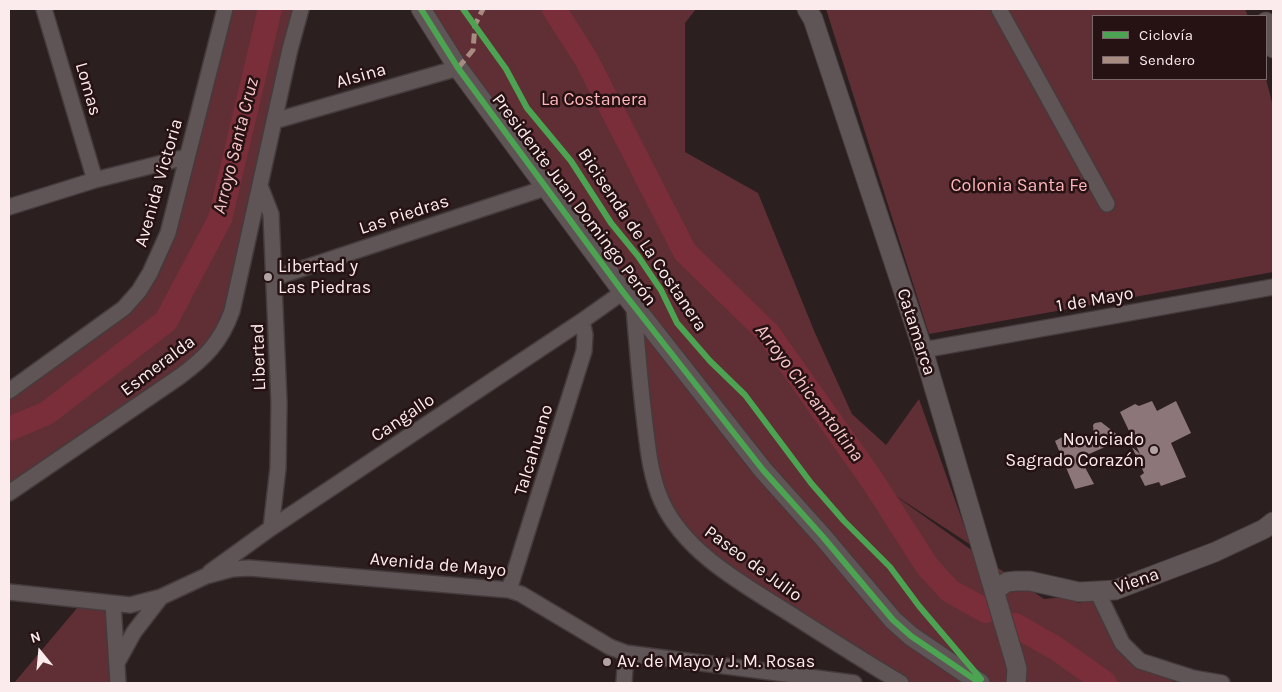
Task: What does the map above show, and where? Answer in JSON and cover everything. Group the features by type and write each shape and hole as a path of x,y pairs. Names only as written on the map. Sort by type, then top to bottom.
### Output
{"street":[{"name":"Lomas","path":"44,9 95,180"},
{"name":"Avenida Victoria","path":"9,391 124,308 150,274 168,233 225,9"},
{"name":"Esmeralda","path":"9,493 200,362 220,340 232,311 290,49 301,9"},
{"name":"Presidente Juan Domingo Perón","path":"422,9 458,68 628,300 763,470 893,620 911,636 980,683"},
{"name":"Catamarca","path":"807,9 813,19 922,350 1014,658 1017,669 1016,683"},
{"path":"999,9 1107,204"},
{"path":"1267,26 1273,48"},
{"name":"Alsina","path":"274,120 458,68"},
{"path":"9,207 95,180 186,157"},
{"name":"Libertad","path":"260,186 271,214 279,403 278,468 271,528"},
{"name":"Las Piedras","path":"274,278 546,188"},
{"name":"1 de Mayo","path":"922,350 1273,288"},
{"name":"Cangallo","path":"206,576 271,528 582,321 628,300"},
{"name":"Paseo de Julio","path":"628,300 648,450 661,500 672,521 710,559 738,580 845,650 901,683"},
{"name":"Talcahuano","path":"510,590 584,351 585,335 582,321"},
{"name":"Viena","path":"994,591 1007,582 1016,580 1030,581 1079,592 1115,590 1215,552 1264,529 1273,522"},
{"name":"Avenida de Mayo","path":"9,592 113,604 138,604 160,597 206,576 232,569 264,568 510,590 521,594 610,647 626,653 854,683"},
{"path":"1098,592 1122,643 1140,661 1193,678 1222,683"},
{"path":"117,663 134,632 160,597"},
{"path":"113,604 118,683"},
{"path":"624,683 626,653"},
{"name":"Catamarca","path":"1014,658 1028,683"}],"green space":[{"path":"225,9 303,9 219,340 9,493 9,391 124,308 150,273"},
{"name":"La Costanera","path":"422,9 696,9 685,23 685,152 758,193 815,333 852,414 886,445 919,399 971,545 890,492 1044,599 1063,597 1079,603 1096,598 1127,656 1176,683 901,683 695,546 661,500 634,307"},
{"name":"Colonia Santa Fe","path":"826,9 1245,9 1248,15 1092,15 1092,80 1266,80 1273,106 1273,272 929,334"},
{"path":"83,601 113,604 118,683 14,683"}],"building":[{"name":"Noviciado Sagrado Corazón","path":"1152,401 1157,411 1176,401 1191,433 1171,443 1186,477 1161,486 1159,482 1145,486 1140,476 1144,473 1132,447 1140,454 1120,412 1135,404 1139,406"},
{"path":"1101,422 1123,439 1080,458 1094,484 1075,489 1055,441 1070,433 1072,441 1094,435 1093,425"}],"waterway":[{"name":"Arroyo Santa Cruz","path":"9,429 47,413 166,321 220,219 270,9"},
{"name":"Arroyo Chicamtoltina","path":"554,9 586,59 685,252 768,333 872,480 927,566 950,591 986,611"},
{"name":"Arroyo Chicamtoltina","path":"1015,625 1057,649 1105,683"}],"marked path":[{"path":"458,68 473,50 475,25 483,9"}],"cycle path":[{"path":"421,9 458,68 623,292 763,470 893,620 911,636 980,683"},
{"name":"Bicisenda de La Costanera","path":"463,9 506,69 527,108 571,161 611,223 638,256 661,290 677,323 710,361 745,395 811,483 844,521 890,567 919,606 981,679"}],"place":[{"name":"Libertad y Las Piedras","path":"268,277"},
{"name":"Noviciado Sagrado Corazón","path":"1154,450"},
{"name":"Av. de Mayo y J. M. Rosas","path":"607,662"}]}
